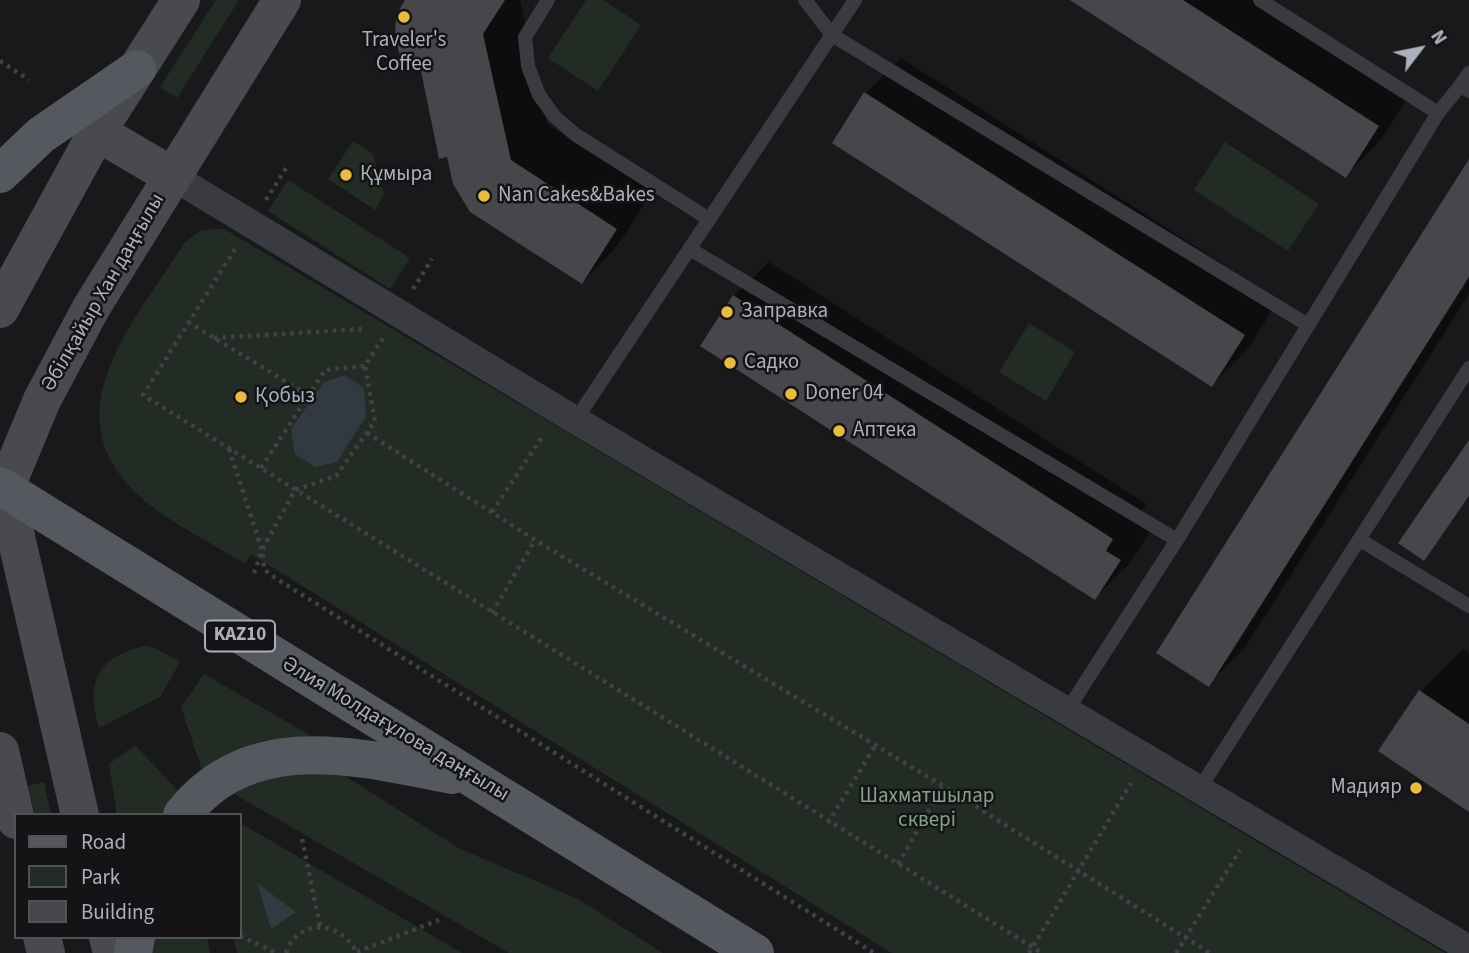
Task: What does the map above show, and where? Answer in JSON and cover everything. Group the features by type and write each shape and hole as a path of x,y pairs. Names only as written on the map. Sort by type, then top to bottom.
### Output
{"main road":[{"path":"0,309 97,132 181,0"},
{"name":"Әбілқайыр Хан даңғылы","path":"3,488 41,400 91,308 282,0"},
{"path":"0,174 41,135 137,69"},
{"path":"97,132 172,176"},
{"path":"3,488 80,813"},
{"name":"Әлия Молдағұлова даңғылы","path":"3,488 755,953"},
{"path":"0,751 14,813"},
{"path":"184,813 205,787 244,768 280,756 328,752 477,780"}],"street":[{"path":"172,176 251,224 394,320 567,416 1068,709 1469,949"}],"lane":[{"path":"548,0 525,37 528,66 539,95 555,117 576,135 709,219"},
{"path":"805,0 832,35 1308,325"},
{"path":"567,416 690,248 855,0"},
{"path":"1260,0 1438,113"},
{"path":"1068,709 1177,540 1438,113 1465,89 1469,73"},
{"path":"690,248 1177,540"},
{"path":"1200,788 1469,368"},
{"path":"1360,540 1469,606"}],"path":[{"path":"0,61 29,80"},
{"path":"288,165 143,395 828,823 1042,953"},
{"path":"254,573 262,551 295,490 336,476 375,421 365,366 432,259"},
{"path":"214,338 394,320"},
{"path":"188,322 307,395"},
{"path":"261,468 325,370 365,366"},
{"path":"492,512 567,416"},
{"path":"367,433 534,540 943,786 1210,953"},
{"path":"229,448 262,551 264,568 269,574 874,953"},
{"path":"492,613 534,540"},
{"path":"828,823 875,746"},
{"path":"1029,953 1138,771"},
{"path":"898,864 943,786"},
{"path":"1176,953 1258,822"},
{"path":"302,839 320,926"},
{"path":"286,953 297,935 320,926 343,933 357,953 439,920"},
{"path":"242,937 277,953"}],"green space":[{"path":"216,0 239,0 177,98 160,87"},
{"path":"586,0 603,0 641,25 598,91 548,58"},
{"path":"353,141 373,154 384,195 375,210 328,179"},
{"path":"1225,142 1319,204 1288,251 1194,190"},
{"path":"288,180 410,258 390,289 268,211"},
{"name":"Шахматшылар сквері","path":"224,229 1445,953 892,953 251,554 245,564 145,501 116,469 102,436 100,403 108,370 143,305 185,242 200,231"},
{"path":"1029,323 1075,352 1046,401 999,372"},
{"path":"145,646 155,648 180,662 160,697 99,728 94,697 99,674 116,657"},
{"path":"204,674 322,742 204,776 181,707"},
{"path":"135,745 179,792 163,813 117,813 109,764"},
{"path":"266,770 342,774 460,849 578,899 663,953 509,953 229,791"},
{"path":"44,782 51,813 35,813 28,786"},
{"path":"244,825 462,953 237,953 234,939 242,939"},
{"path":"154,939 207,939 210,953 151,953"}],"shaded area":[{"path":"345,375 364,388 366,416 337,462 315,467 295,454 291,429 324,382"},
{"path":"257,883 296,912 271,929"}],"building":[{"path":"405,0 505,0 483,34 511,160 617,229 582,284 470,212 453,184 447,157 439,159 419,61 402,66 395,34 396,15"},
{"path":"1070,0 1183,0 1379,126 1346,178"},
{"path":"864,92 1245,335 1212,387 832,143"},
{"path":"1469,159 1469,277 1209,687 1156,653"},
{"path":"733,295 1113,539 1106,551 1121,560 1095,600 700,346"},
{"path":"1469,440 1469,496 1424,561 1398,543"},
{"path":"1419,690 1469,724 1469,812 1378,751"}],"place":[{"name":"Traveler's Coffee","path":"404,17"},
{"name":"Құмыра","path":"346,175"},
{"name":"Nan Cakes&Bakes","path":"484,196"},
{"name":"Заправка","path":"727,312"},
{"name":"Садко","path":"730,363"},
{"name":"Doner 04","path":"791,394"},
{"name":"Қобыз","path":"241,397"},
{"name":"Аптека","path":"839,431"},
{"name":"Мадияр","path":"1416,788"}]}
